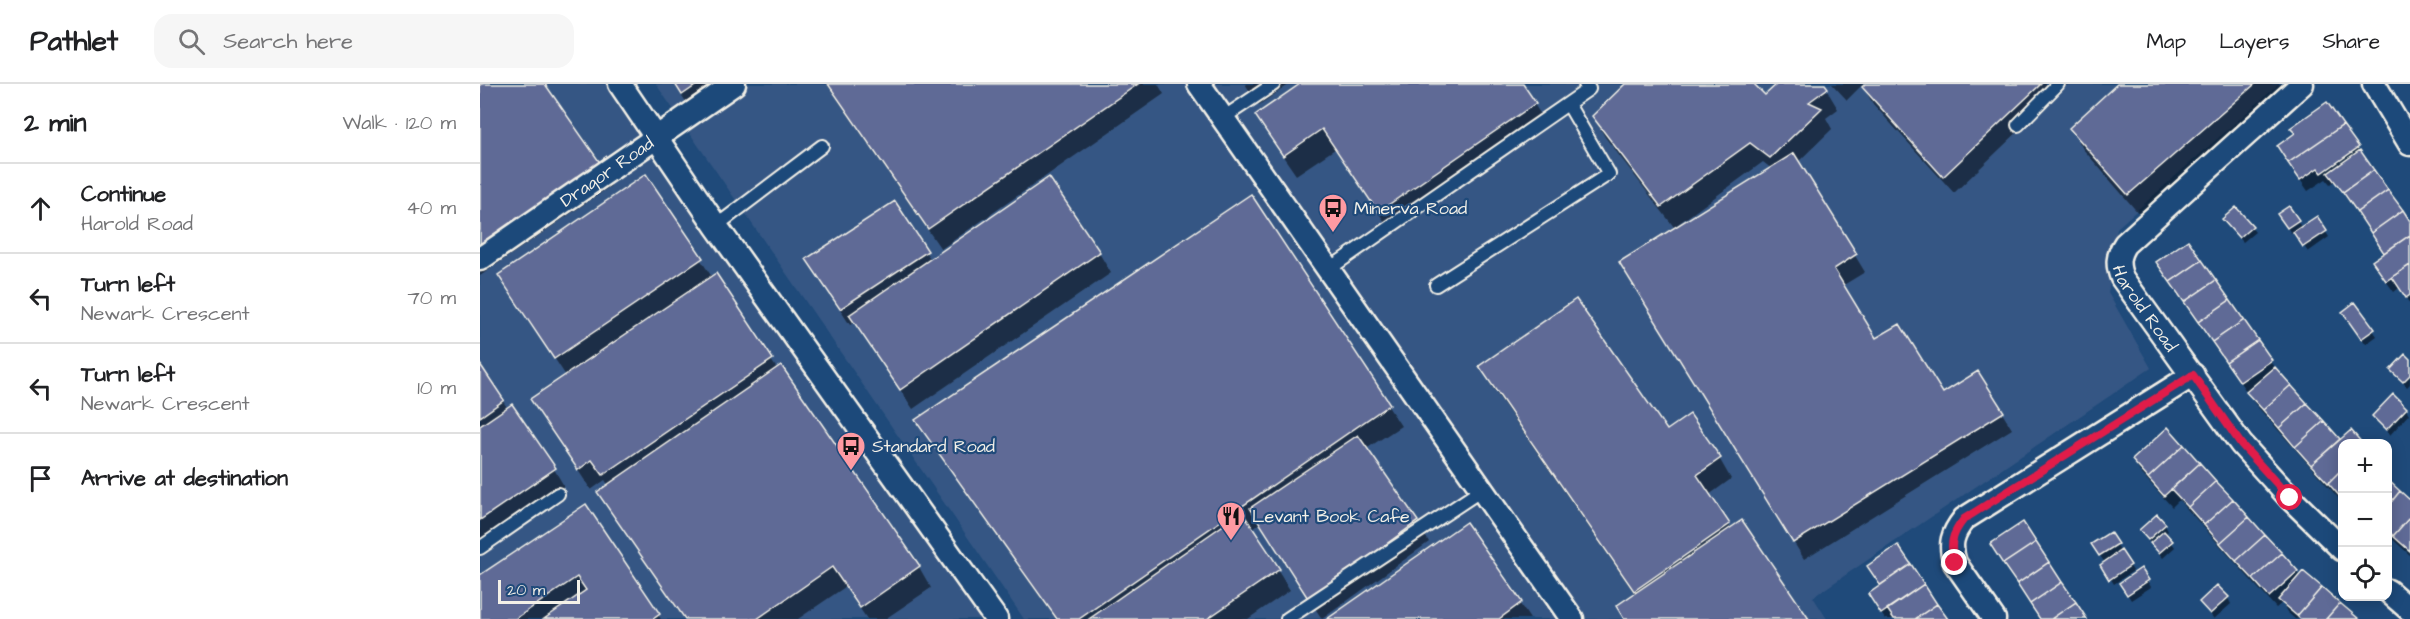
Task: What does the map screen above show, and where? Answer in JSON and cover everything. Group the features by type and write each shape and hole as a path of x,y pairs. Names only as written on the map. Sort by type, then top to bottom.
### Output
{"street":[{"path":"620,84 716,226 996,619"},
{"name":"Dragor Road","path":"480,259 734,84"},
{"path":"1199,84 1572,619"},
{"name":"Harold Road","path":"2302,84 2125,244 2119,252 2118,266 2122,278 2241,444 2290,498 2341,547"},
{"path":"2374,84 2410,144"},
{"path":"1994,619 1955,563 1951,552 1954,531 1964,519 2193,375"},
{"path":"2392,594 2410,610"}],"lane":[{"path":"1223,117 1274,84"},
{"path":"1329,269 1589,89 1585,84"},
{"path":"2018,125 2058,84"},
{"path":"1436,285 1609,174 1568,104"},
{"path":"716,226 822,146"},
{"path":"1287,619 1482,489"},
{"path":"480,548 558,494"}],"shaded area":[{"path":"480,84 610,84 995,619 480,619"},
{"path":"656,84 2279,84 2117,228 2108,293 2151,368 1813,597 1827,619 1024,619"}],"building":[{"path":"480,84 545,84 601,164 480,248"},
{"path":"675,84 698,84 682,95"},
{"path":"828,84 1138,84 928,229"},
{"path":"1300,84 1523,84 1536,103 1378,212 1322,129 1283,156 1255,115"},
{"path":"1625,84 1754,84 1765,95 1777,84 1825,84 1828,88 1809,102 1822,108 1770,158 1750,143 1661,207 1592,116"},
{"path":"1865,84 2041,84 1943,177 1862,87"},
{"path":"2117,84 2255,84 2128,195 2069,128"},
{"path":"2327,102 2343,125 2288,163 2277,146 2295,133 2290,128"},
{"path":"2343,125 2359,147 2322,173 2318,168 2300,180 2288,163"},
{"path":"2360,150 2374,170 2343,192 2328,173"},
{"path":"1794,153 1857,254 1834,269 1876,338 1900,324 1943,393 1978,371 2004,412 1793,543 1619,262"},
{"path":"2374,170 2388,190 2357,212 2343,192"},
{"path":"646,174 703,258 554,359 498,275"},
{"path":"1049,177 1100,252 900,390 849,315"},
{"path":"2388,190 2403,210 2371,233 2357,212"},
{"path":"1251,194 1390,404 1079,619 1057,619 915,420"},
{"path":"895,201 928,251 840,309 806,259"},
{"path":"2289,206 2299,220 2287,228 2277,214"},
{"path":"2236,207 2253,226 2239,238 2222,219"},
{"path":"2403,210 2410,221 2410,235 2384,253 2371,233"},
{"path":"2317,216 2327,231 2303,247 2293,232"},
{"path":"2410,235 2410,265 2386,281 2372,261"},
{"path":"2188,240 2202,260 2170,282 2156,262"},
{"path":"2202,260 2216,280 2184,302 2170,282"},
{"path":"2410,265 2410,295 2406,298 2392,277"},
{"path":"716,273 773,359 603,475 592,460 578,470 530,399"},
{"path":"2216,280 2230,300 2198,322 2184,302"},
{"path":"1576,299 1667,430 1690,414 1721,458 1697,475 1730,524 1634,591 1479,366"},
{"path":"2230,300 2244,320 2212,342 2198,322"},
{"path":"2355,302 2375,329 2361,339 2342,312"},
{"path":"2244,320 2258,340 2226,362 2212,342"},
{"path":"2258,340 2272,360 2240,382 2226,362"},
{"path":"2405,354 2410,359 2410,375 2403,382 2390,370"},
{"path":"480,364 504,400 480,417"},
{"path":"781,365 920,566 860,608 832,567 757,619 685,619 597,492"},
{"path":"2275,367 2291,385 2263,410 2246,392"},
{"path":"2291,385 2307,403 2279,428 2263,410"},
{"path":"2393,394 2407,408 2386,430 2372,416"},
{"path":"2307,403 2324,421 2295,447 2279,428"},
{"path":"512,404 556,468 480,520 480,426"},
{"path":"2324,421 2340,439 2311,465 2295,447"},
{"path":"2168,427 2184,445 2148,478 2132,460"},
{"path":"2351,430 2359,439 2341,439"},
{"path":"1358,435 1418,521 1309,600 1250,508"},
{"path":"2338,441 2338,473 2328,483 2311,465"},
{"path":"2184,445 2200,463 2164,496 2148,478"},
{"path":"2200,463 2216,481 2188,507 2171,489"},
{"path":"2338,473 2338,494 2328,483"},
{"path":"2216,481 2233,499 2204,525 2188,507"},
{"path":"2392,484 2400,491 2392,501"},
{"path":"2400,491 2410,500 2410,517 2393,536 2392,535 2392,501"},
{"path":"2233,499 2249,517 2220,543 2204,525"},
{"path":"586,504 660,614 653,619 544,619 586,590 577,577 515,619 480,619 480,575"},
{"name":"Levant Book Cafe","path":"1242,512 1280,569 1207,619 1089,619"},
{"path":"2157,514 2166,524 2148,540 2139,530"},
{"path":"2249,517 2265,535 2236,561 2220,543"},
{"path":"2410,517 2410,551 2393,536"},
{"path":"1742,520 1809,619 1624,619 1616,606"},
{"path":"1466,522 1522,602 1499,619 1327,619"},
{"path":"2023,522 2036,542 2003,564 1990,544"},
{"path":"2164,531 2173,541 2159,553 2150,543"},
{"path":"2110,532 2118,544 2099,556 2091,544"},
{"path":"2265,535 2282,553 2253,579 2236,561"},
{"path":"2036,542 2049,562 2017,584 2003,564"},
{"path":"1898,545 1911,564 1880,585 1867,566"},
{"path":"2121,550 2131,565 2109,580 2100,565"},
{"path":"2282,553 2298,571 2269,597 2253,579"},
{"path":"2049,562 2062,582 2030,604 2017,584"},
{"path":"1911,564 1924,584 1881,614 1868,594"},
{"path":"2141,568 2149,580 2127,595 2119,583"},
{"path":"2303,571 2322,587 2297,616 2278,600"},
{"path":"2062,582 2076,602 2051,619 2040,619 2030,604"},
{"path":"1924,584 1937,604 1915,619 1894,619 1887,609"},
{"path":"2217,585 2229,597 2210,614 2199,602"},
{"path":"2322,587 2340,603 2326,619 2300,619 2297,616"},
{"path":"2076,602 2087,619 2051,619"},
{"path":"2340,603 2359,619 2326,619"},
{"path":"1937,604 1948,619 1915,619"}],"place":[{"name":"Minerva Road","path":"1333,234"},
{"name":"Standard Road","path":"851,472"},
{"name":"Levant Book Cafe","path":"1231,542"}],"route":[{"path":"1955,563 1951,543 1954,531 1964,519 2193,375 2241,444 2290,498"}]}
